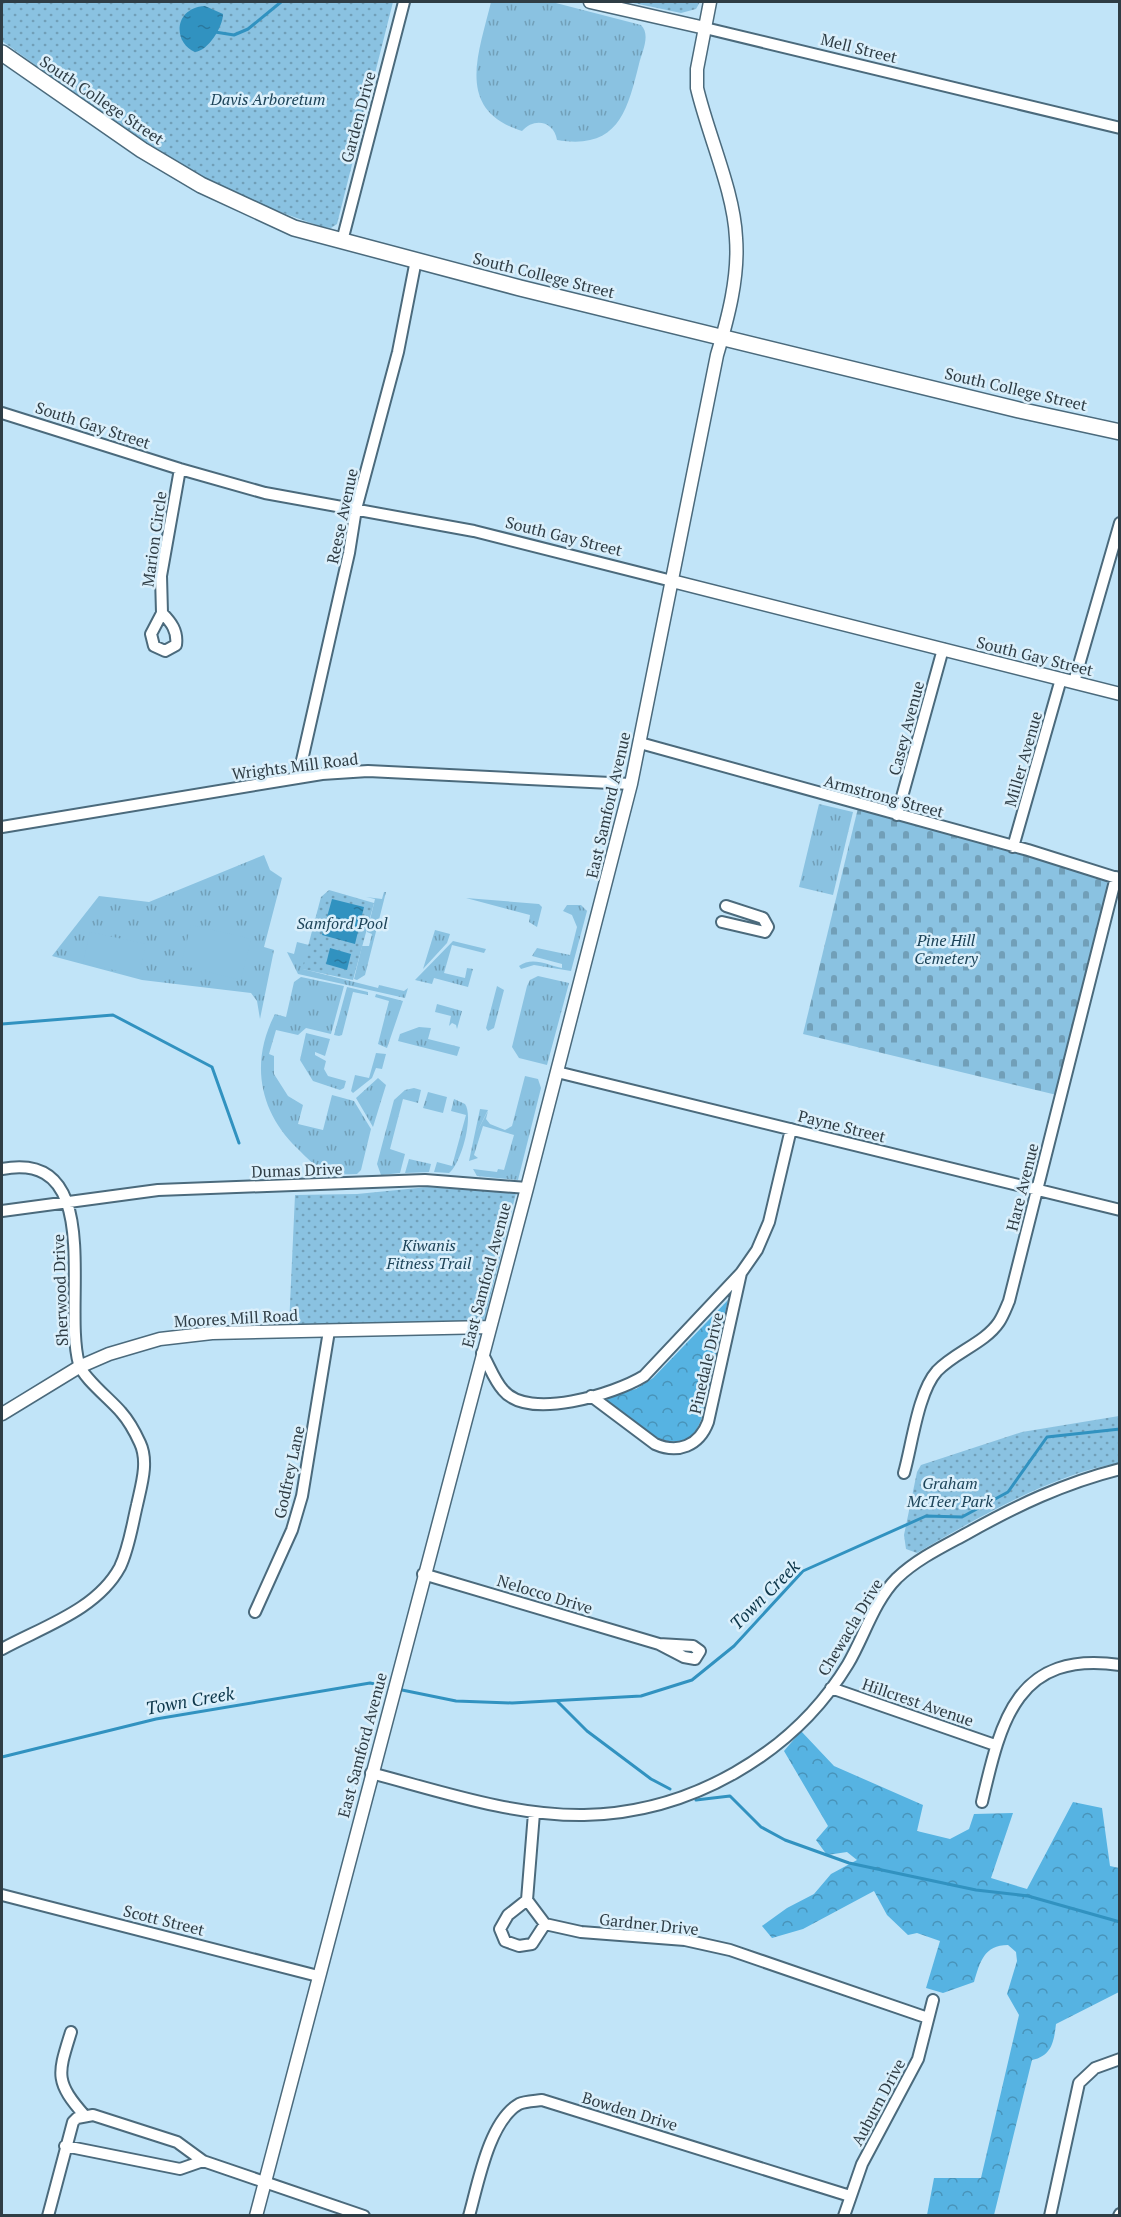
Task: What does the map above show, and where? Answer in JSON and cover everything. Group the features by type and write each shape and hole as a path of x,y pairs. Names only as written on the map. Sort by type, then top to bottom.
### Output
{"main road":[{"name":"South College Street","path":"2,53 142,150 201,185 284,224 520,288 1019,410 1119,432"}],"street":[{"name":"Garden Drive","path":"342,241 404,2"},
{"name":"Mell Street","path":"590,2 1119,128"},
{"name":"East Samford Avenue","path":"256,2216 423,1574 527,1188 640,743 731,296 736,238 731,206 697,88 698,69 710,2"},
{"name":"Reese Avenue","path":"298,778 349,552 356,509 399,352 416,260"},
{"name":"South Gay Street","path":"2,413 265,493 474,531 1119,694"},
{"name":"Marion Circle","path":"162,613 162,576 180,469"},
{"name":"Miller Avenue","path":"1013,847 1119,524"},
{"name":"Casey Avenue","path":"897,815 943,649"},
{"name":"Armstrong Street","path":"640,743 1118,878"},
{"name":"Wrights Mill Road","path":"2,827 298,778 368,771 630,784"},
{"name":"Hare Avenue","path":"904,1473 925,1393 936,1373 952,1357 991,1331 999,1322 1009,1301 1036,1189 1118,878"},
{"path":"722,922 765,932 768,927 768,923 763,918 726,906"},
{"name":"Payne Street","path":"557,1072 1119,1210"},
{"name":"Pinedale Drive","path":"482,1353 503,1392 528,1405 554,1404 591,1396 633,1383 644,1376 741,1273 758,1250 769,1222 791,1129"},
{"path":"2,1169 19,1166 50,1176 58,1182 68,1200"},
{"name":"Dumas Drive","path":"2,1211 68,1200 158,1190 425,1180 527,1188"},
{"name":"Sherwood Drive","path":"2,1649 76,1610 99,1593 120,1567 128,1546 143,1478 144,1455 141,1445 122,1413 79,1367 74,1332 73,1229 68,1200"},
{"name":"Pinedale Drive","path":"591,1396 655,1444 665,1448 687,1447 697,1441 708,1422 741,1273"},
{"name":"Moores Mill Road","path":"2,1414 79,1367 109,1354 160,1339 212,1332 490,1327"},
{"name":"Godfrey Lane","path":"255,1612 292,1530 302,1496 329,1331"},
{"name":"Chewacla Drive","path":"371,1773 534,1814 621,1813 700,1791 731,1776 786,1738 831,1688 848,1664 872,1616 896,1579 914,1563 1025,1501 1070,1482 1119,1469"},
{"name":"Nelocco Drive","path":"423,1574 659,1644"},
{"path":"982,1802 995,1745 1014,1702 1030,1685 1049,1672 1071,1664 1095,1662 1119,1665"},
{"name":"Hillcrest Avenue","path":"831,1688 995,1745"},
{"path":"527,1900 508,1915 500,1929 505,1941 519,1946 532,1944 545,1924 527,1900 534,1814"},
{"name":"Scott Street","path":"2,1894 318,1976"},
{"name":"Gardner Drive","path":"545,1924 581,1932 685,1940 730,1950 928,2018"},
{"name":"Auburn Drive","path":"844,2216 862,2164 918,2059 933,2000"},
{"path":"71,2032 63,2060 61,2084 67,2096 85,2116"},
{"path":"1050,2216 1079,2083 1095,2068 1119,2059"},
{"name":"Bowden Drive","path":"469,2216 487,2156 501,2120 520,2103 542,2100 850,2196"},
{"path":"48,2216 73,2122 93,2115 177,2142 202,2161 364,2216"},
{"path":"65,2146 180,2169 202,2161"}],"green space":[{"name":"Davis Arboretum","path":"2,2 393,2 337,224 331,228 323,227 255,202 203,176 143,141 2,41"},
{"path":"491,2 552,2 641,25 646,39 644,49 630,98 616,124 606,133 593,139 577,142 557,140 548,125 532,124 522,131 501,122 487,109 479,94 476,78 481,41"},
{"path":"629,2 700,2 696,9 681,13"},
{"path":"819,804 853,812 833,895 799,887"},
{"name":"Pine Hill Cemetery","path":"859,804 1116,877 1061,1096 803,1034"},
{"path":"264,855 270,870 282,878 264,947 274,950 260,1019 257,1001 251,993 142,980 52,956 99,896 149,902"},
{"name":"Samford Pool","path":"329,890 374,903 353,980 302,969 321,897"},
{"path":"386,892 365,975 357,980 354,979 362,946 369,946 372,934 367,932 375,899 366,897 382,899"},
{"path":"466,898 539,904 542,907 537,927 529,922 530,915"},
{"path":"567,905 581,905 587,911 571,971 534,965 521,969 519,966 524,963 535,961 562,968 562,964 532,956 537,948 570,955 577,927 572,915 563,911"},
{"path":"191,925 251,939 241,980 181,965"},
{"path":"435,930 450,934 447,943 423,969"},
{"path":"90,932 146,944 139,976 83,963"},
{"path":"453,941 486,949 484,953 452,945 444,973 465,978 467,968 473,969 468,987 434,978 432,984 415,980"},
{"path":"297,942 309,945 303,969 378,988 379,985 404,991 408,988 405,998 298,974 287,952 294,954"},
{"path":"538,976 569,983 547,1065 519,1058 512,1047 527,986 530,980"},
{"path":"301,977 344,986 331,1034 306,1028 298,1035 276,1030 269,1054 274,1056 274,1074 288,1096 303,1105 298,1124 323,1130 332,1095 354,1101 371,1129 361,1170 357,1174 329,1173 308,1159 284,1134 274,1118 262,1085 261,1068 267,1032 275,1014 286,1017 294,982"},
{"path":"497,986 504,990 494,1028 488,1031 486,1028"},
{"path":"347,987 368,992 368,995 353,992 342,1035 334,1035"},
{"path":"376,994 403,1001 387,1048 378,1044 389,1001 375,997"},
{"path":"437,1004 462,1011 457,1029 452,1023 449,1026 451,1016 435,1012"},
{"path":"419,1027 431,1028 428,1039 460,1047 457,1056 398,1041 400,1034"},
{"path":"306,1033 330,1039 325,1056 315,1052 315,1055 326,1061 324,1069 328,1076 346,1081 344,1088 340,1090 313,1081 300,1060"},
{"path":"376,1053 386,1054 382,1069 376,1068 372,1078 353,1093 351,1091 355,1075 369,1078"},
{"path":"525,1076 538,1079 541,1088 518,1180 477,1176 473,1169 497,1172 498,1169 504,1170 514,1135 483,1126 474,1155 478,1158 469,1161 480,1109 488,1110 477,1132 488,1111 486,1119 490,1124 505,1130 512,1126"},
{"path":"378,1078 386,1085 373,1127 356,1098"},
{"path":"414,1088 421,1090 418,1103 403,1099 390,1149 405,1154 400,1173 381,1175 377,1164 394,1100 405,1090"},
{"path":"428,1092 447,1097 443,1113 423,1108"},
{"path":"454,1099 465,1104 467,1110 467,1129 462,1151 449,1173 434,1172 437,1162 452,1166 466,1115 451,1111"},
{"path":"409,1159 431,1164 429,1172 405,1173"},
{"name":"Kiwanis Fitness Trail","path":"428,1187 516,1193 484,1322 289,1326 295,1195 357,1194"},
{"path":"728,1300 701,1420 692,1435 681,1441 667,1441 652,1435 599,1397 636,1389 653,1378"},
{"name":"Graham McTeer Park","path":"1119,1416 1119,1463 1041,1487 989,1512 917,1553 906,1549 904,1535 917,1472 921,1465 1022,1432"},
{"path":"801,1731 834,1766 923,1805 917,1831 950,1839 969,1829 974,1814 1013,1813 991,1878 1027,1889 1073,1802 1102,1808 1110,1866 1119,1868 1119,1992 1056,2024 1051,2047 1044,2055 1032,2060 994,2215 927,2215 934,2178 981,2178 1019,2015 1007,1994 1017,1961 1016,1952 1008,1945 988,1951 981,1962 974,1982 943,1993 926,1988 940,1941 917,1933 908,1935 887,1915 874,1891 803,1929 772,1938 762,1926 787,1908 814,1894 831,1874 857,1860 847,1852 827,1855 816,1840 828,1826 784,1751"}],"water":[{"path":"205,6 223,14 222,19 210,43 195,52 183,41 180,26 187,13 194,8"},
{"path":"332,899 364,907 355,944 322,935"},
{"path":"330,948 351,954 347,970 326,964"}],"waterway":[{"path":"215,32 234,35 248,29 281,2"},
{"path":"2,1024 113,1015 212,1067 239,1143"},
{"name":"Town Creek","path":"402,1690 456,1701 512,1703 641,1696 692,1680 734,1646 803,1571 926,1516 962,1517 1008,1492 1047,1437 1120,1429"},
{"name":"Town Creek","path":"2,1757 156,1719 370,1683 385,1686"},
{"path":"557,1701 587,1731 651,1779 670,1789"},
{"path":"696,1800 730,1796 761,1827 785,1840 849,1863 976,1890 1028,1896 1120,1922"}]}
